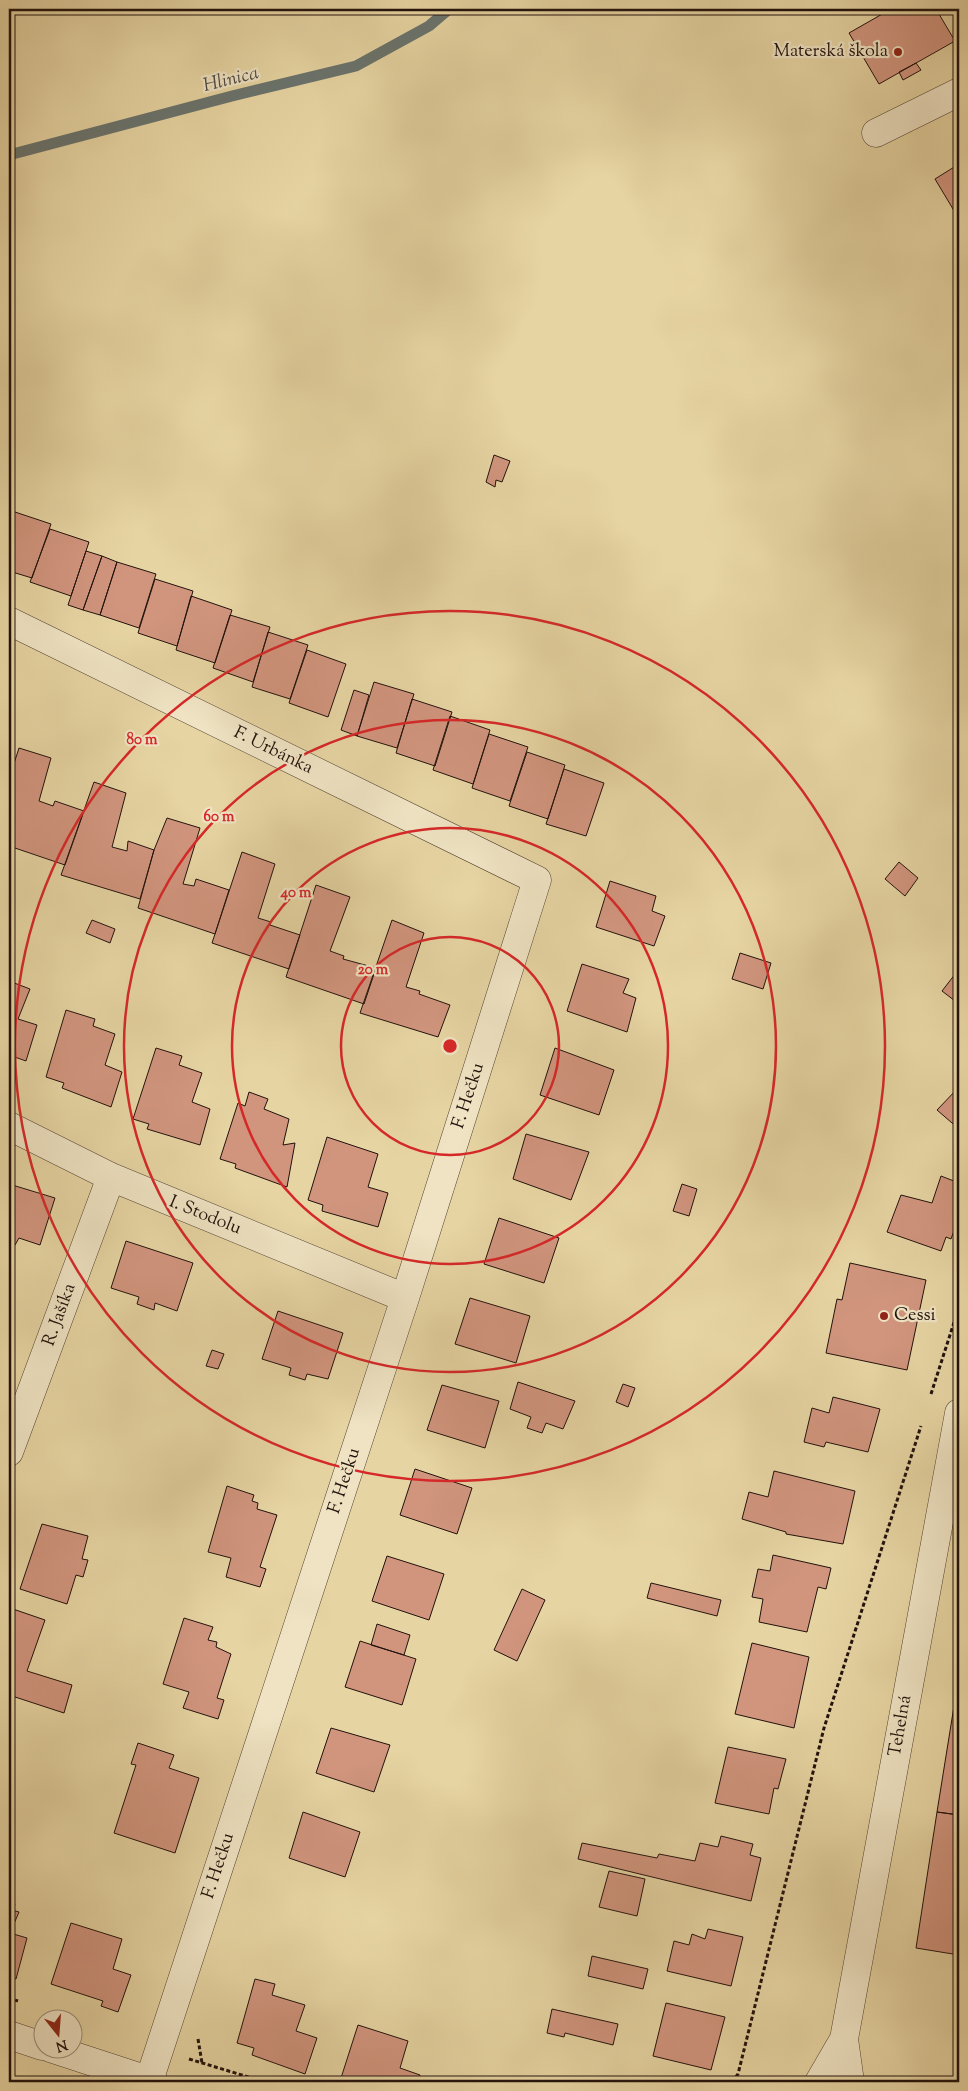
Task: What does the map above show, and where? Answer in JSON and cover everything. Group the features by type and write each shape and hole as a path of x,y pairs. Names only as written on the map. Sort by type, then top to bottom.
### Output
{"street":[{"path":"876,133 959,92"},
{"name":"F. Urbánka","path":"9,621 537,880"},
{"name":"F. Hečku","path":"151,2082 405,1298 537,880"},
{"name":"I. Stodolu","path":"9,1126 111,1177 405,1298"},
{"name":"R. Jašíka","path":"9,1452 111,1177"},
{"name":"Tehelná","path":"850,2082 844,2039 959,1413"},
{"path":"9,2035 32,2043"},
{"name":"Tehelná","path":"819,2082 844,2039"},
{"path":"80,2058 151,2082"}],"path":[{"path":"929,1400 959,1307"},
{"path":"732,2082 738,2074 824,1728 923,1419"}],"building":[{"name":"Materská škola","path":"891,9 936,9 955,41 879,84 849,33"},
{"path":"916,63 921,70 903,80 899,72"},
{"path":"959,164 959,219 935,179"},
{"path":"494,455 510,461 502,482 496,480 495,487 486,482"},
{"path":"9,505 13,507 9,520"},
{"path":"12,511 51,524 32,578 9,571 9,520"},
{"path":"50,529 89,542 71,596 30,582"},
{"path":"86,551 102,556 83,610 68,605"},
{"path":"102,556 117,562 100,615 83,610"},
{"path":"117,562 156,574 139,628 100,615"},
{"path":"155,579 193,591 177,646 138,633"},
{"path":"191,596 232,610 215,663 176,650"},
{"path":"230,615 270,627 253,682 213,668"},
{"path":"268,632 308,645 290,699 252,687"},
{"path":"307,650 346,664 328,717 289,703"},
{"path":"374,682 414,694 397,748 357,736"},
{"path":"354,690 369,695 357,736 341,730"},
{"path":"412,699 452,712 435,766 396,753"},
{"path":"450,716 490,730 473,784 433,770"},
{"path":"489,734 528,747 510,801 472,788"},
{"path":"19,748 51,758 39,801 53,806 55,801 84,811 65,865 9,846 9,779"},
{"path":"527,752 565,765 548,819 509,806"},
{"path":"564,769 604,783 586,836 546,824"},
{"path":"94,782 126,793 112,847 127,851 128,841 154,850 140,899 61,875"},
{"path":"167,818 200,828 183,884 194,886 196,879 229,890 215,934 138,908 154,850"},
{"path":"242,852 275,864 258,918 271,922 270,925 300,935 289,969 212,943"},
{"path":"899,862 918,878 905,896 885,879"},
{"path":"610,881 656,896 652,911 665,916 654,946 596,927"},
{"path":"316,885 350,897 330,951 344,956 343,959 376,968 364,1004 286,977"},
{"path":"92,920 115,929 110,943 86,933"},
{"path":"392,920 424,933 406,987 420,991 419,994 450,1005 438,1037 360,1013"},
{"path":"740,953 771,963 763,989 732,979"},
{"path":"582,964 629,979 623,993 636,998 627,1032 567,1011"},
{"path":"959,969 959,1004 942,991"},
{"path":"9,981 30,989 18,1019 37,1025 26,1061 9,1055"},
{"path":"66,1010 95,1019 93,1026 115,1034 105,1065 122,1072 111,1107 62,1088 64,1083 46,1077"},
{"path":"156,1048 182,1056 179,1065 202,1073 192,1102 210,1109 200,1145 147,1129 149,1124 133,1119"},
{"path":"555,1048 614,1070 599,1115 540,1095"},
{"path":"959,1087 959,1129 937,1110"},
{"path":"249,1092 268,1099 264,1109 289,1119 283,1145 295,1143 287,1187 235,1168 236,1164 220,1159 238,1103 245,1106"},
{"path":"526,1134 589,1152 571,1200 513,1179"},
{"path":"327,1137 378,1154 368,1187 388,1193 378,1227 322,1211 323,1205 308,1200"},
{"path":"941,1176 959,1183 959,1217 951,1239 946,1237 941,1251 887,1232 901,1195 932,1203"},
{"path":"9,1184 55,1198 40,1245 19,1238 15,1245 9,1243"},
{"path":"682,1184 697,1189 689,1216 673,1211"},
{"path":"499,1218 559,1238 544,1283 484,1264"},
{"path":"126,1241 193,1263 177,1311 155,1303 154,1310 137,1304 139,1297 111,1288"},
{"path":"850,1263 926,1280 907,1370 826,1353 837,1299 842,1300"},
{"path":"470,1298 530,1316 516,1363 455,1344"},
{"path":"278,1311 343,1333 328,1379 307,1374 305,1380 289,1375 291,1368 262,1359"},
{"path":"212,1350 224,1354 218,1369 206,1366"},
{"path":"518,1382 575,1401 563,1429 546,1423 542,1433 527,1428 531,1417 510,1409"},
{"path":"623,1384 635,1388 628,1407 616,1402"},
{"path":"442,1385 499,1401 485,1448 427,1430"},
{"path":"833,1397 880,1409 868,1452 826,1442 824,1447 804,1442 812,1408 829,1413"},
{"path":"415,1469 472,1488 457,1534 400,1515"},
{"path":"774,1471 855,1491 843,1544 786,1534 786,1532 742,1519 749,1492 768,1497"},
{"path":"227,1486 254,1495 252,1501 258,1503 257,1509 277,1515 260,1567 266,1569 260,1587 226,1577 231,1558 208,1552"},
{"path":"42,1524 88,1536 82,1559 88,1560 83,1577 76,1575 67,1604 20,1589"},
{"path":"773,1555 831,1568 826,1589 818,1587 807,1632 759,1622 763,1599 752,1597 758,1569 770,1571"},
{"path":"387,1556 444,1574 429,1620 372,1601"},
{"path":"651,1583 721,1600 717,1616 647,1598"},
{"path":"522,1589 545,1600 517,1661 494,1650"},
{"path":"10,1608 45,1620 27,1671 72,1685 64,1713 9,1695"},
{"path":"184,1618 213,1627 208,1640 217,1642 216,1647 231,1654 217,1698 224,1700 218,1719 183,1708 189,1692 163,1684"},
{"path":"377,1624 410,1635 404,1655 371,1645"},
{"path":"360,1641 416,1659 402,1705 345,1687"},
{"path":"752,1643 809,1657 794,1728 735,1714"},
{"path":"959,1675 959,1815 937,1812"},
{"path":"331,1728 390,1745 374,1792 316,1773"},
{"path":"138,1743 174,1755 169,1768 199,1778 175,1853 114,1833 136,1765 131,1764"},
{"path":"728,1747 786,1759 778,1789 774,1788 769,1814 715,1803"},
{"path":"303,1812 360,1832 345,1877 289,1858"},
{"path":"937,1812 959,1815 959,1955 916,1948"},
{"path":"721,1836 753,1844 750,1855 761,1858 751,1901 578,1859 582,1843 657,1858 659,1854 695,1861 700,1843 718,1847"},
{"path":"609,1871 645,1879 637,1916 599,1907"},
{"path":"9,1902 15,1904 12,1910 19,1912 10,1933 27,1938 16,1979 9,1977"},
{"path":"71,1923 122,1939 113,1969 131,1975 118,2012 101,2006 103,2001 51,1984"},
{"path":"708,1929 743,1937 731,1986 667,1971 674,1941 689,1945 692,1934 705,1939"},
{"path":"592,1956 648,1969 643,1989 588,1976"},
{"path":"255,1979 275,1984 272,1995 305,2005 296,2031 317,2038 305,2074 252,2055 254,2048 237,2043"},
{"path":"666,2003 725,2017 711,2070 653,2056"},
{"path":"552,2009 618,2024 613,2045 565,2033 564,2037 547,2033"},
{"path":"358,2025 408,2041 400,2068 420,2075 418,2082 356,2082 341,2078"}],"waterway":[{"name":"Hlinica","path":"9,155 232,96 356,66 429,26 449,9"}],"place":[{"name":"Materská škola","path":"898,52"},
{"name":"Cessi","path":"884,1316"}]}
